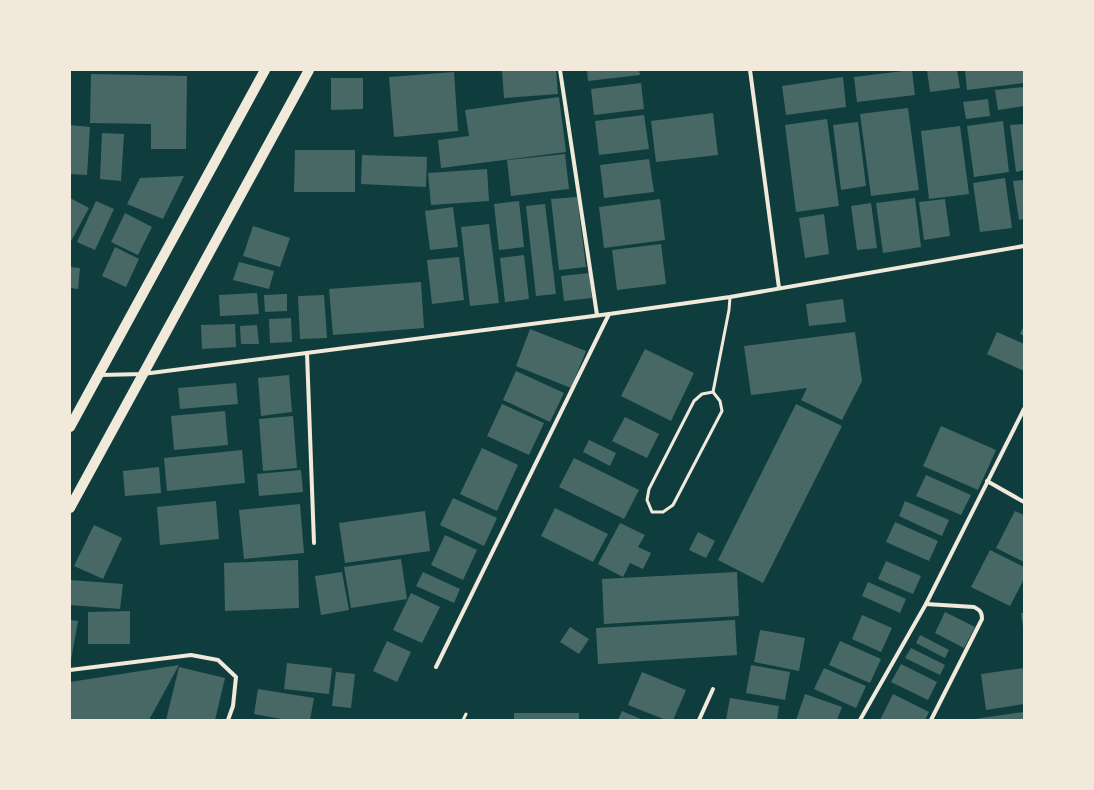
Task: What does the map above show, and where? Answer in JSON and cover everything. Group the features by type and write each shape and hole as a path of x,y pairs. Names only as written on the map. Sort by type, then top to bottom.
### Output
{"main road":[{"path":"70,427 265,70"},
{"path":"70,508 309,70"}],"street":[{"path":"560,70 598,315"},
{"path":"750,70 779,288"},
{"path":"98,375 143,374 609,314 730,297 1024,246"},
{"path":"436,667 609,314"},
{"path":"306,353 314,543"},
{"path":"860,720 926,604 1024,409"},
{"path":"987,482 1024,502"},
{"path":"926,604 974,607 982,613 982,619 931,720"},
{"path":"70,670 191,655 218,660 236,677 233,706 228,720"},
{"path":"699,720 713,689"}],"lane":[{"path":"713,392 702,394 694,401 652,482 647,500 652,512 663,512 673,505 722,411 720,401 713,392 729,310 730,297"},
{"path":"462,720 466,714"}],"building":[{"path":"502,70 556,70 558,94 504,98"},
{"path":"587,70 639,70 640,75 588,81"},
{"path":"912,70 915,95 857,102 854,77"},
{"path":"927,70 957,70 960,88 930,92"},
{"path":"965,70 1024,70 1024,83 967,90"},
{"path":"454,72 458,131 394,137 389,77"},
{"path":"91,74 187,76 186,149 151,149 151,124 90,123"},
{"path":"843,77 846,107 786,115 782,86"},
{"path":"331,78 363,78 363,109 331,110"},
{"path":"641,83 644,109 594,115 591,89"},
{"path":"1024,87 1024,106 998,110 995,90"},
{"path":"559,97 566,152 441,168 438,140 469,136 465,110"},
{"path":"988,99 990,116 966,119 963,102"},
{"path":"908,108 919,190 871,196 860,114"},
{"path":"713,113 718,155 656,162 651,121"},
{"path":"644,115 649,149 599,155 595,121"},
{"path":"827,119 839,206 796,212 785,125"},
{"path":"1003,121 1009,172 974,177 967,126"},
{"path":"858,122 866,186 841,190 833,125"},
{"path":"1024,124 1024,170 1016,172 1010,125"},
{"path":"70,125 90,127 87,175 70,174"},
{"path":"960,126 969,194 929,199 921,131"},
{"path":"102,133 124,134 121,181 100,179"},
{"path":"295,150 355,150 355,192 294,192"},
{"path":"565,154 569,189 511,196 507,160"},
{"path":"362,155 427,157 426,187 361,184"},
{"path":"649,159 654,192 604,198 600,165"},
{"path":"487,169 489,201 431,205 428,173"},
{"path":"184,176 163,219 127,204 140,178"},
{"path":"1005,178 1012,228 980,232 973,183"},
{"path":"1024,180 1024,219 1019,220 1013,181"},
{"path":"577,197 586,267 559,270 551,199"},
{"path":"70,198 89,208 70,243"},
{"path":"915,198 921,247 883,253 876,203"},
{"path":"660,199 665,240 604,248 599,207"},
{"path":"945,199 950,236 924,240 919,202"},
{"path":"96,201 114,209 95,250 77,242"},
{"path":"519,201 524,247 499,250 494,204"},
{"path":"871,203 877,248 857,250 851,206"},
{"path":"545,204 556,294 536,296 526,206"},
{"path":"453,207 458,247 430,250 425,211"},
{"path":"125,213 152,227 138,255 111,242"},
{"path":"824,214 829,254 805,258 799,218"},
{"path":"489,224 499,303 470,306 461,227"},
{"path":"253,226 290,238 280,267 243,256"},
{"path":"661,244 666,284 617,290 612,250"},
{"path":"115,247 139,259 126,287 102,276"},
{"path":"524,255 529,299 505,302 500,258"},
{"path":"459,257 464,300 432,304 427,260"},
{"path":"239,262 274,271 269,289 233,280"},
{"path":"70,267 80,268 78,289 70,288"},
{"path":"589,273 592,298 564,301 561,276"},
{"path":"421,282 424,328 333,335 329,289"},
{"path":"257,293 259,314 220,316 219,295"},
{"path":"287,294 287,311 265,312 264,295"},
{"path":"324,295 327,338 300,339 298,296"},
{"path":"843,299 846,322 809,326 806,304"},
{"path":"291,318 292,342 270,343 269,319"},
{"path":"235,324 236,347 202,349 201,325"},
{"path":"257,325 259,344 241,344 240,326"},
{"path":"1024,325 1024,336 1020,334"},
{"path":"530,329 586,351 571,388 516,366"},
{"path":"855,332 862,381 842,420 801,400 807,388 751,395 744,346"},
{"path":"997,332 1024,344 1024,371 987,354"},
{"path":"645,349 694,373 671,421 621,396"},
{"path":"516,371 564,393 550,422 503,400"},
{"path":"289,375 292,412 261,416 258,378"},
{"path":"236,383 238,404 180,409 178,388"},
{"path":"502,404 544,423 529,455 487,436"},
{"path":"796,404 842,426 763,583 718,560"},
{"path":"225,411 228,445 174,450 171,416"},
{"path":"293,416 297,468 263,471 259,419"},
{"path":"625,417 659,434 647,458 612,441"},
{"path":"941,426 996,450 978,490 923,466"},
{"path":"589,440 616,453 610,466 583,452"},
{"path":"482,448 518,465 497,511 460,494"},
{"path":"242,450 245,483 167,491 164,458"},
{"path":"574,458 639,490 624,519 559,487"},
{"path":"159,467 161,493 125,496 123,471"},
{"path":"301,470 303,492 259,496 257,474"},
{"path":"926,475 971,495 961,515 916,496"},
{"path":"453,498 497,518 484,546 440,525"},
{"path":"216,501 219,539 160,545 157,507"},
{"path":"905,501 949,520 942,536 899,516"},
{"path":"300,504 304,553 244,559 239,510"},
{"path":"555,508 608,534 593,562 541,536"},
{"path":"425,511 430,551 345,563 339,523"},
{"path":"1015,511 1024,515 1024,562 996,548"},
{"path":"895,522 938,541 929,561 886,542"},
{"path":"620,523 645,535 638,547 651,553 643,569 630,563 623,577 598,564"},
{"path":"94,525 122,538 103,579 74,566"},
{"path":"698,532 715,541 706,558 689,550"},
{"path":"445,535 477,550 463,580 431,565"},
{"path":"990,550 1024,567 1024,579 1010,606 971,587"},
{"path":"401,559 407,599 351,608 344,567"},
{"path":"298,560 299,608 225,611 224,563"},
{"path":"886,561 921,576 913,594 878,579"},
{"path":"342,572 349,610 321,615 315,576"},
{"path":"423,572 460,589 454,603 416,586"},
{"path":"737,572 739,616 604,624 602,579"},
{"path":"70,580 123,584 120,609 70,605"},
{"path":"868,582 906,599 900,613 862,596"},
{"path":"411,593 440,607 422,643 393,630"},
{"path":"130,611 130,644 88,644 88,612"},
{"path":"945,612 975,627 964,648 935,633"},
{"path":"1021,613 1024,613 1024,627 1023,627"},
{"path":"862,615 892,628 881,652 852,639"},
{"path":"70,620 78,621 71,660 70,660"},
{"path":"735,620 737,655 598,664 596,628"},
{"path":"570,627 589,639 579,654 560,642"},
{"path":"760,630 805,638 799,671 754,662"},
{"path":"920,635 949,650 945,658 916,643"},
{"path":"387,641 411,652 397,682 373,671"},
{"path":"840,641 881,659 870,683 829,665"},
{"path":"911,648 945,665 940,675 905,658"},
{"path":"287,663 332,668 329,694 284,689"},
{"path":"901,664 937,682 928,700 891,682"},
{"path":"179,665 149,720 70,720 70,682"},
{"path":"751,665 790,672 785,700 746,693"},
{"path":"179,667 225,678 215,720 166,720"},
{"path":"824,668 866,686 856,708 814,689"},
{"path":"1024,668 1024,704 986,710 981,674"},
{"path":"336,672 355,674 351,708 332,706"},
{"path":"642,672 686,690 673,720 666,720 628,705"},
{"path":"258,689 314,698 310,720 287,720 254,714"},
{"path":"805,694 842,707 837,720 796,720"},
{"path":"893,694 929,712 925,720 880,720"},
{"path":"730,698 779,706 777,720 726,720"},
{"path":"622,711 643,720 618,720"},
{"path":"1024,712 1024,720 974,720 974,719"},
{"path":"514,713 579,713 579,720 514,720"}]}
